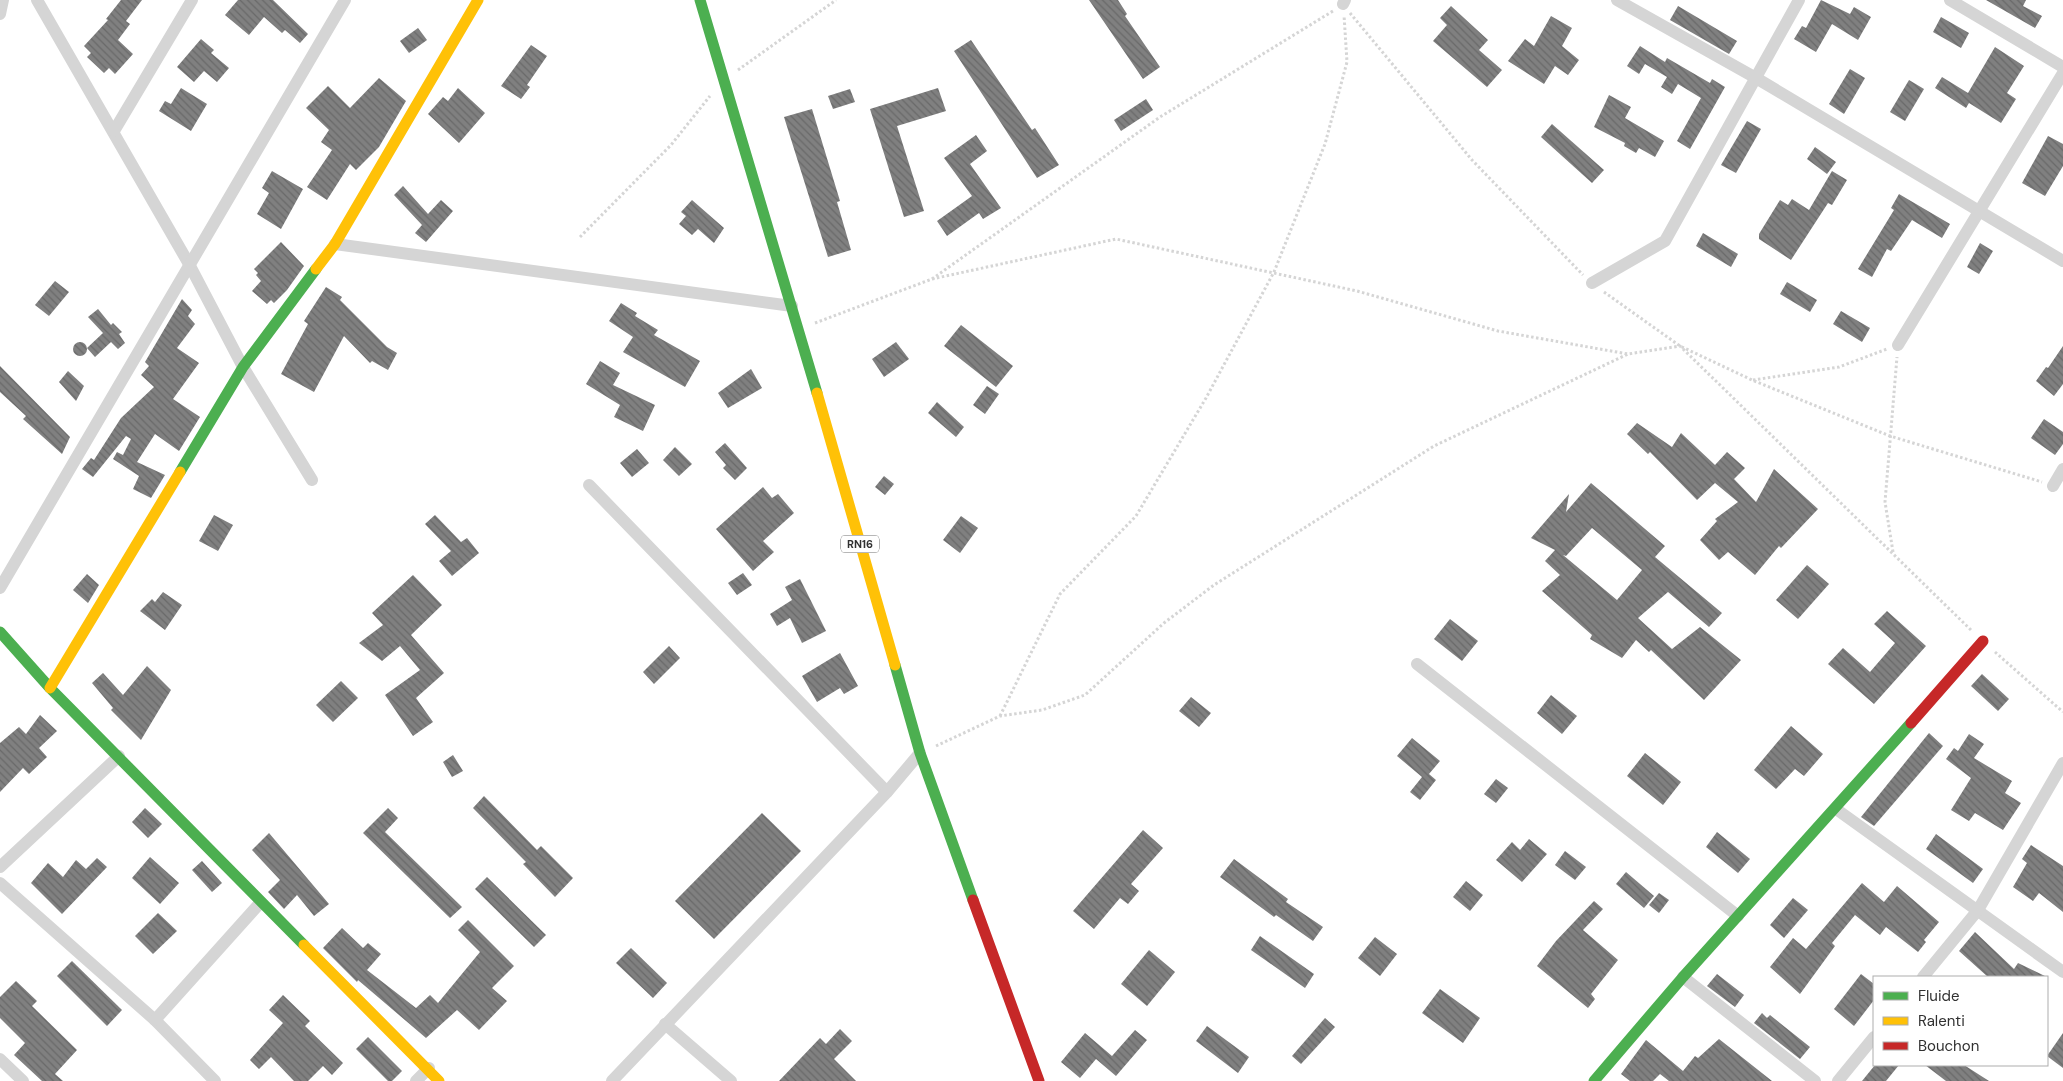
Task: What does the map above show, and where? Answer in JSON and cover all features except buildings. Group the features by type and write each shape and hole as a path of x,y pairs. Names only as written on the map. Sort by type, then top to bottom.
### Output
{"street":[{"path":"0,14 3,0"},
{"path":"37,0 189,264 243,367 312,480"},
{"path":"114,131 192,0"},
{"path":"0,588 344,0"},
{"path":"50,688 243,367 334,244 478,0"},
{"name":"RN16","path":"700,0 792,306 920,753 1039,1081"},
{"path":"1617,0 1756,78 1979,213 2063,261"},
{"path":"1592,283 1665,241 1799,0"},
{"path":"1950,0 2063,67"},
{"path":"1898,345 2063,73"},
{"path":"334,244 792,306"},
{"path":"2053,486 2063,468"},
{"path":"589,485 887,792"},
{"path":"0,632 50,688 119,756 260,903 429,1068 439,1081"},
{"path":"1594,1081 1683,977 1836,809 1983,641"},
{"path":"1417,664 1738,916"},
{"path":"612,1081 887,792 920,753"},
{"path":"0,866 119,756"},
{"path":"1924,976 1978,910 2063,764"},
{"path":"1836,809 2063,972"},
{"path":"0,883 155,1020 215,1081"},
{"path":"155,1020 260,903"},
{"path":"1683,977 1815,1081"},
{"path":"666,1024 731,1081"},
{"path":"1838,1081 1873,1038"},
{"path":"0,1059 23,1081"},
{"path":"416,1081 429,1068"}],"path":[{"path":"580,237 671,145 724,79 836,0"},
{"path":"1000,716 1060,594 1136,516 1206,398 1274,272 1325,144 1347,62 1344,2"},
{"path":"932,278 1160,117 1344,2"},
{"path":"1344,2 1472,160 1592,283 1680,346 1983,641 2063,712"},
{"path":"798,329 932,278 1116,238 1357,291 1498,331 1628,354"},
{"path":"1752,380 1839,367 1898,345 1885,502 1893,553"},
{"path":"920,753 1000,716 1042,710 1085,696 1164,623 1214,586 1434,446 1628,354 1680,346 1752,380 1890,436 2053,486"}],"traffic: fast":[{"path":"700,0 817,393"},
{"path":"180,472 243,367 316,269"},
{"path":"0,632 50,688 304,945"},
{"path":"895,665 920,753 973,900"},
{"path":"1594,1081 1683,977 1911,723"}],"traffic: slow":[{"path":"316,269 335,244 478,0"},
{"path":"817,393 895,665"},
{"path":"50,688 180,472"},
{"path":"304,945 439,1081"}],"traffic: jam":[{"path":"1911,723 1983,641"},
{"path":"973,900 1039,1081"}]}
